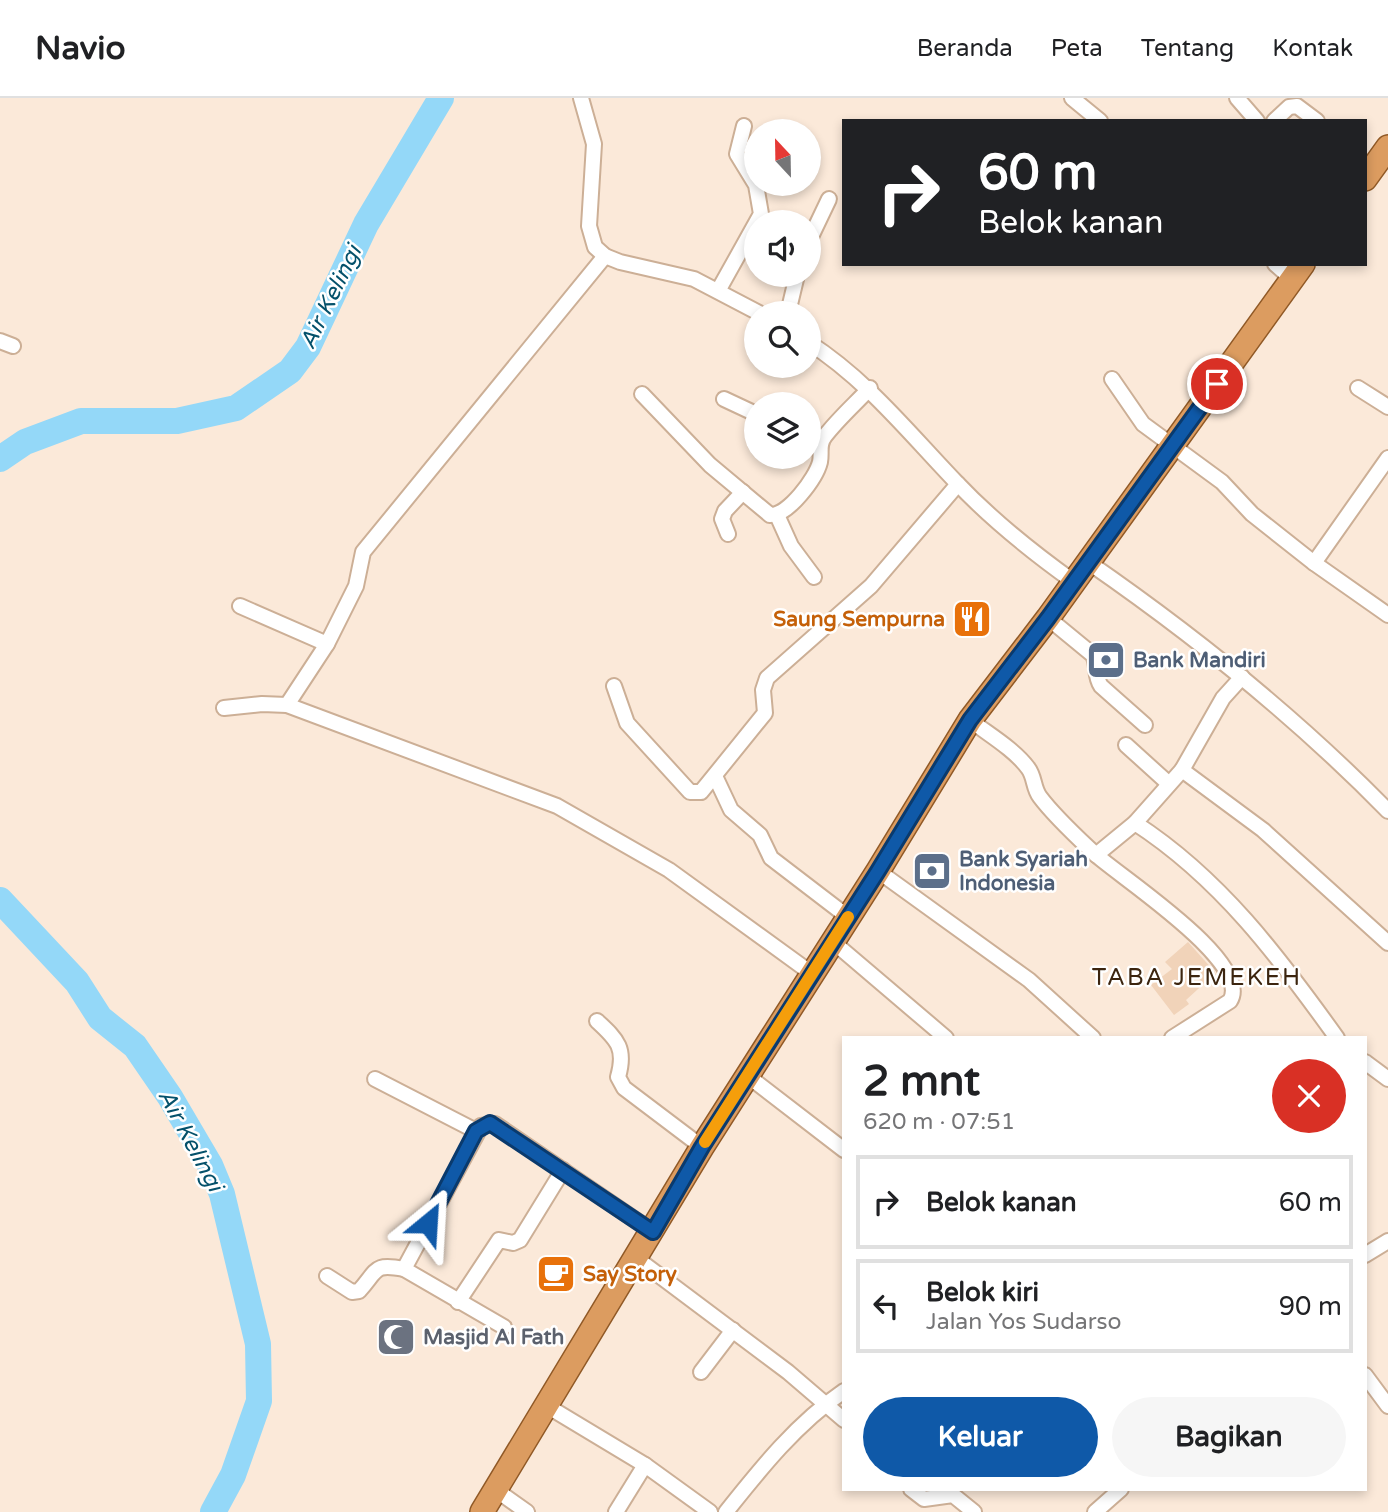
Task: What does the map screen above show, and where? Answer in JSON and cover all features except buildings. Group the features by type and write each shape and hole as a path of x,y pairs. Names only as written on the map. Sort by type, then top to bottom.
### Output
{"highway":[{"path":"1367,175 1388,147"},
{"path":"482,1512 702,1147 878,871 970,720 1172,447 1290,269"}],"street":[{"path":"581,98 595,153 590,236 595,247 605,256 683,274 744,305"},
{"path":"1072,98 1098,119"},
{"path":"1237,98 1255,119"},
{"path":"1277,119 1289,107 1297,106 1314,119"},
{"path":"744,126 737,154 744,165"},
{"path":"718,291 761,214 758,196"},
{"path":"821,216 829,199"},
{"path":"287,705 327,644 356,586 363,552 605,256"},
{"path":"821,352 870,388 957,484 1024,545 1074,582"},
{"path":"1112,379 1136,417 1172,447 1222,482 1252,514 1314,563 1388,615"},
{"path":"821,443 824,436 870,388"},
{"path":"1358,388 1388,407"},
{"path":"642,394 710,465 770,515 777,515 791,507 817,469"},
{"path":"724,399 744,408"},
{"path":"1314,563 1388,458"},
{"path":"614,687 627,723 690,792 701,792 765,713 763,690 767,678 871,586 957,484"},
{"path":"728,534 722,519 725,511 743,492"},
{"path":"777,515 791,546 814,577"},
{"path":"1088,562 1161,612 1242,677 1388,811"},
{"path":"240,606 327,644"},
{"path":"1048,618 1093,655 1096,661 1096,679 1101,686 1145,724"},
{"path":"1096,855 1135,823 1182,770 1225,695 1242,677"},
{"path":"224,708 262,704 287,705 557,806 669,870 811,973"},
{"path":"970,720 1027,766 1038,795 1096,855 1199,937 1224,968 1233,984 1234,994 1230,1000 1175,1036"},
{"path":"1126,745 1168,783"},
{"path":"1182,770 1263,830 1388,943"},
{"path":"715,776 731,810 760,835 771,858 848,917"},
{"path":"1135,823 1175,851 1245,917 1335,1036"},
{"path":"878,871 1029,980 1091,1036"},
{"path":"832,941 944,1036"},
{"path":"597,1021 621,1046 623,1056 618,1077 624,1088 702,1147"},
{"path":"1367,1063 1388,1079"},
{"path":"748,1076 842,1148"},
{"path":"375,1079 476,1131"},
{"path":"404,1269 476,1131 487,1123 495,1124 653,1232"},
{"path":"458,1302 496,1242 501,1239 513,1243 520,1240 563,1170"},
{"path":"1367,1254 1388,1241"},
{"path":"636,1258 733,1330 842,1418"},
{"path":"327,1276 352,1292 359,1291 376,1268 382,1265 404,1269 504,1327"},
{"path":"701,1372 733,1330"},
{"path":"1367,1378 1388,1406"},
{"path":"726,1512 782,1445 824,1404 842,1392"},
{"path":"547,1406 645,1465 710,1512"},
{"path":"616,1512 645,1465"},
{"path":"496,1490 527,1512"},
{"path":"914,1491 924,1499 953,1495 974,1512"},
{"path":"1095,1512 1119,1491"}],"waterway":[{"name":"Air Kelingi","path":"0,459 25,442 81,421 177,421 236,408 290,371 308,347 366,224 441,98"},
{"name":"Air Kelingi","path":"0,900 77,982 100,1018 135,1046 170,1097 210,1165 222,1194 258,1344 259,1401 233,1475 213,1512"}],"slow traffic":[{"path":"705,1142 848,917"}],"place":[{"name":"Saung Sempurna","path":"972,619"},
{"name":"Bank Mandiri","path":"1106,660"},
{"name":"Bank Syariah Indonesia","path":"932,871"},
{"name":"Say Story","path":"556,1274"},
{"name":"Masjid Al Fath","path":"396,1337"}],"district":[{"name":"TABA JEMEKEH","path":"1197,977"}],"route":[{"path":"428,1223 476,1131 490,1123 653,1232 702,1147 878,871 970,720 1048,618 1217,384"}]}
